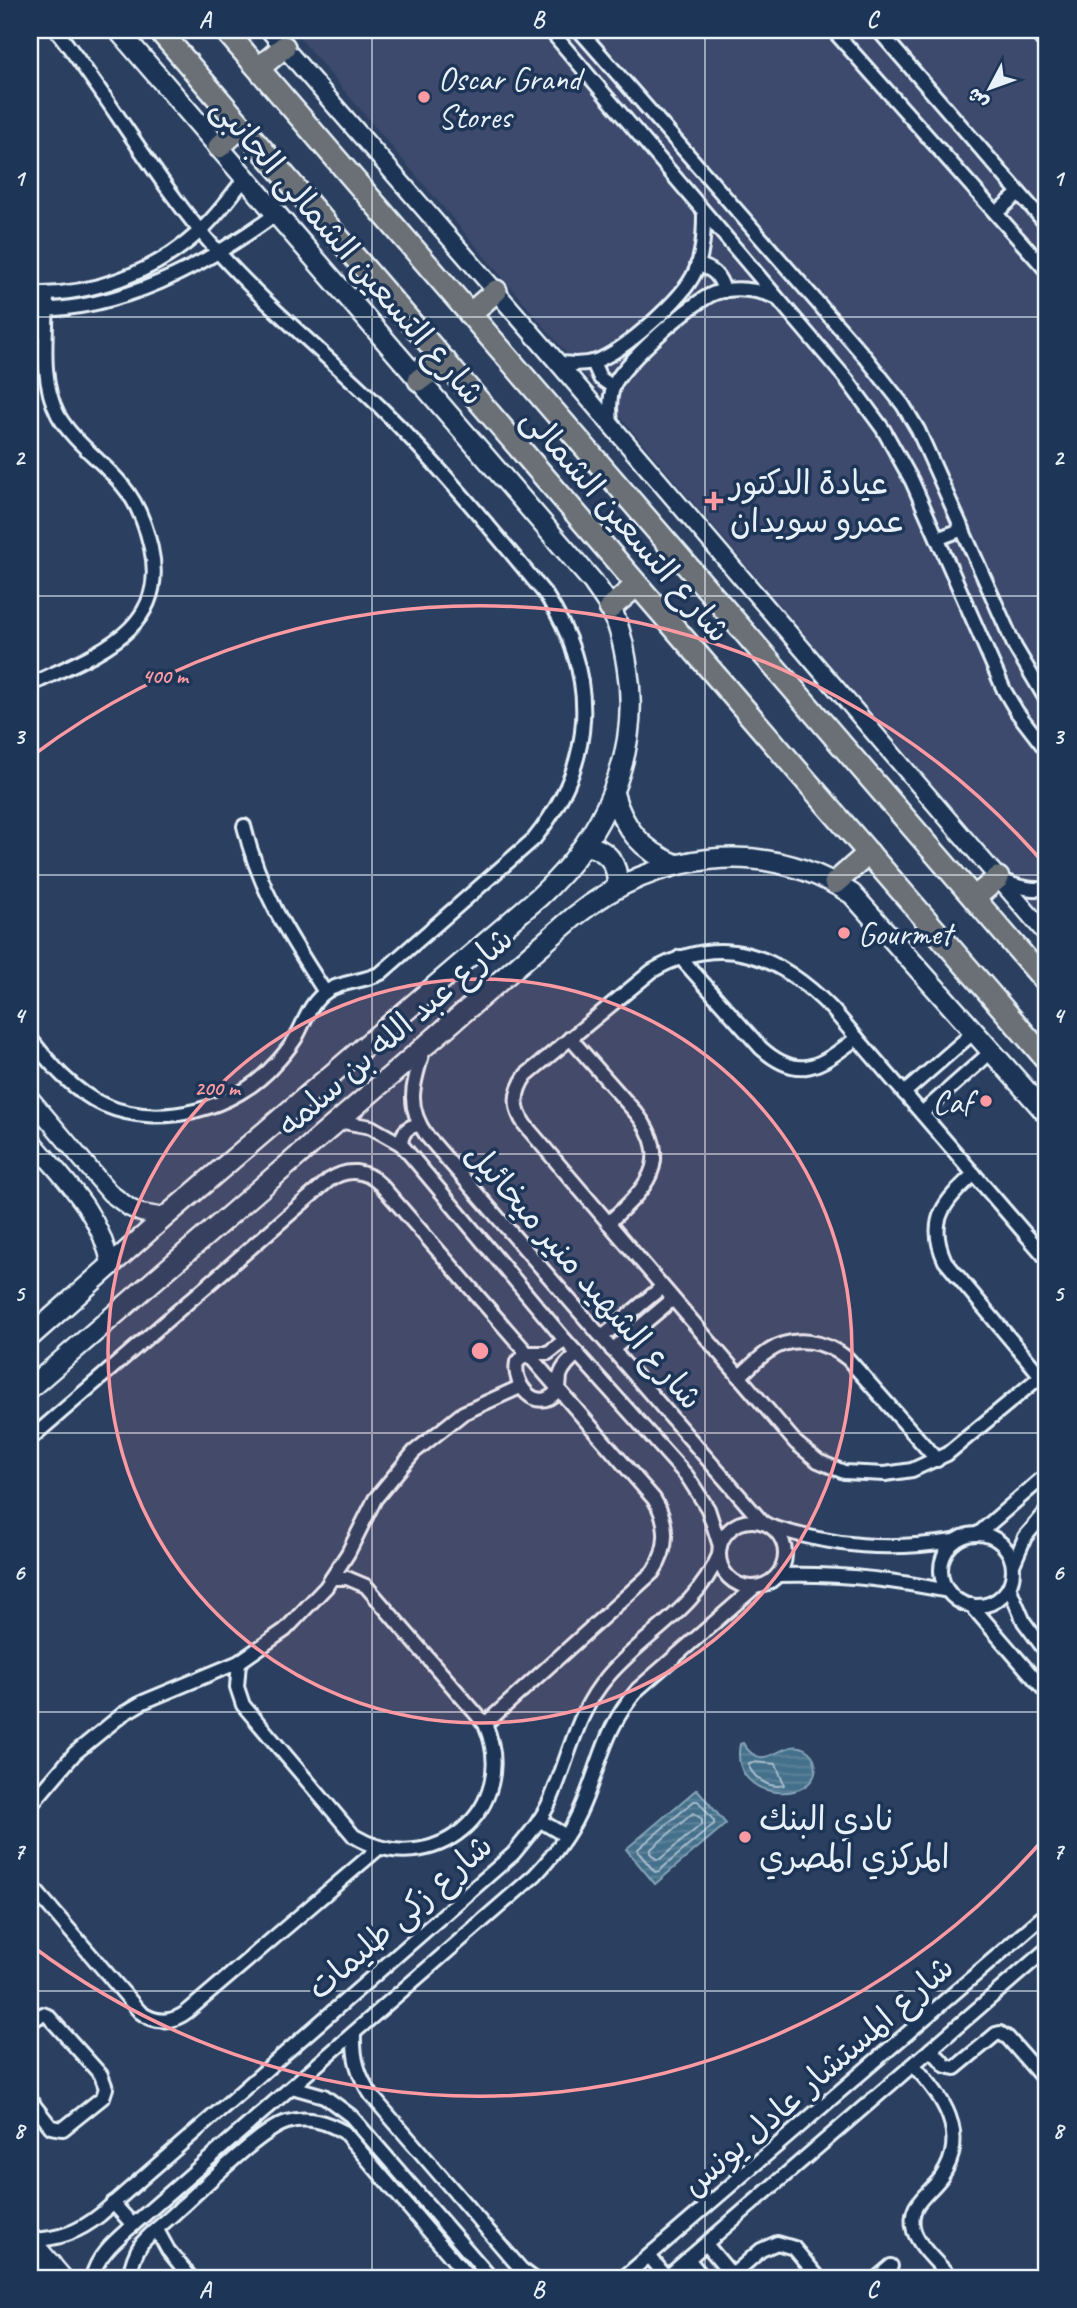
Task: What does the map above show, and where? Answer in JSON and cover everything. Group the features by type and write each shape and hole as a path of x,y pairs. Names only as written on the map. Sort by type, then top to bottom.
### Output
{"main road":[{"name":"شارع التسعين الشمالى الجانبى","path":"118,30 593,582 610,608"},
{"name":"شارع التسعين الشمالى","path":"159,30 1047,1060"},
{"name":"شارع التسعين الشمالى","path":"225,30 974,898 1044,973"},
{"path":"259,68 284,47"},
{"path":"219,146 242,126"},
{"path":"470,314 496,291"},
{"path":"419,380 445,361"},
{"path":"610,608 638,585"},
{"name":"شارع عبد الله بن سلمه","path":"30,1337 565,872 601,820 627,754 631,716 629,678 622,637 610,608"},
{"path":"613,792 621,816 635,837 654,854 677,865"},
{"path":"585,846 601,851 614,863 617,886"},
{"path":"869,853 843,888 975,1031 1047,1114"},
{"name":"شارع عبد الله بن سلمه","path":"30,1388 575,916 617,886 677,865 714,858 762,860 788,866 843,888"},
{"path":"974,898 998,878"}],"street":[{"path":"30,1038 51,1066 77,1088 104,1104 130,1113 181,1114 222,1102 249,1087 273,1067 293,1042 310,1006 325,992 338,985 369,979 381,973 534,839 548,821 571,779 582,733 582,685 578,662 560,616 530,575 408,436 345,373 277,313 218,252 146,159 113,107 56,30"},
{"path":"269,30 1047,934"},
{"path":"550,30 847,380 883,429 912,481 1003,690 1047,751"},
{"path":"579,30 886,382 918,430 1016,647 1047,701"},
{"path":"834,30 1047,271"},
{"path":"878,30 1047,225"},
{"path":"1036,30 1047,43"},
{"path":"30,294 80,290 127,277 178,249 200,231 245,178"},
{"path":"996,213 1019,193"},
{"path":"30,310 93,305 127,296 159,283 218,252 276,214"},
{"path":"558,363 593,362 625,345 672,303 685,289 701,254 704,214"},
{"path":"697,265 716,274 724,291"},
{"path":"611,425 613,387 623,370 697,303 715,293 735,289 756,290 775,297"},
{"path":"30,685 111,644 127,633 150,602 155,583 148,533 138,509 124,487 67,429 51,398 46,364 47,294"},
{"path":"593,362 600,377 613,387"},
{"path":"937,539 963,530"},
{"path":"244,826 263,887 277,916 325,992"},
{"path":"998,878 1013,886 1030,890 1047,889"},
{"path":"974,1174 950,1196 942,1208 937,1236 940,1250 953,1271 1044,1374 957,1447 937,1460 912,1470 858,1474 830,1468 796,1443 525,1125 516,1105 520,1084 526,1075 652,971 680,957 709,950 730,950 766,960 808,986 832,1009 922,1113 1047,1259"},
{"path":"680,957 761,1048 774,1059 790,1066 808,1067 825,1063 857,1038"},
{"path":"904,1093 975,1031"},
{"path":"570,1038 637,1114 652,1139 654,1163 647,1185 608,1223"},
{"name":"شارع الشهيد منير ميخائيل","path":"424,1046 412,1088 412,1101 419,1125 767,1525"},
{"path":"922,1113 992,1051"},
{"path":"30,1098 110,1193 130,1208 165,1217"},
{"name":"شارع الشهيد منير ميخائيل","path":"337,1121 371,1127 401,1143 565,1340 687,1476 708,1509 720,1551"},
{"path":"401,1143 408,1129 419,1125"},
{"path":"30,1139 83,1200 101,1232 111,1266"},
{"path":"30,1439 319,1189 343,1173 359,1172 376,1180 654,1499 665,1524 663,1551 653,1572 485,1724"},
{"path":"83,1200 96,1196 104,1185"},
{"path":"601,1337 662,1287"},
{"path":"612,1350 673,1299"},
{"path":"565,1340 548,1353 528,1353 517,1362 520,1387 530,1395 549,1397 558,1390 563,1368 578,1354"},
{"path":"739,1377 780,1345 806,1341 830,1347 855,1366 937,1460"},
{"path":"30,1806 75,1752 123,1714 143,1702 239,1662 285,1630 313,1603 332,1578 348,1553 375,1499 414,1452 463,1413 520,1387"},
{"path":"978,1534 1047,1474"},
{"path":"954,1541 944,1553 941,1577 948,1591 962,1603 980,1606 997,1600 1009,1587 1013,1565 1025,1538 1047,1511"},
{"path":"767,1525 782,1541 785,1558 778,1575 772,1581 755,1587 742,1586 730,1579 722,1568 720,1551 729,1531 745,1522 767,1525 806,1538 868,1547 917,1547 978,1534 998,1541 1008,1551 1013,1565"},
{"name":"شارع زكى طليمات","path":"31,2239 69,2235 85,2227 513,1854 549,1804 572,1737 593,1695 624,1659 694,1598 712,1573 720,1551"},
{"path":"778,1575 880,1578 948,1591"},
{"path":"239,1662 237,1687 248,1713 354,1836 379,1848 413,1851 437,1846 458,1834 476,1816 489,1793 495,1767 492,1740 485,1724 366,1586 347,1578 332,1578"},
{"name":"شارع زكى طليمات","path":"92,2278 104,2252 133,2225 535,1875 554,1854 583,1805 605,1739 629,1700 638,1689 755,1587"},
{"path":"1009,1587 1024,1622 1047,1653"},
{"path":"971,1605 1047,1693"},
{"path":"539,1820 566,1836"},
{"path":"30,1884 140,2012 153,2020 168,2021 188,2011 379,1848"},
{"name":"شارع المستشار عادل يونس","path":"623,2278 1047,1913"},
{"name":"شارع المستشار عادل يونس","path":"667,2278 1047,1949"},
{"path":"30,2022 40,2015 48,2016 101,2075 106,2088 103,2097 63,2129 51,2127 30,2101"},
{"path":"354,2033 356,2067 372,2096 521,2269 533,2278"},
{"path":"931,2049 946,2066 956,2068 1000,2033 1008,2038 1047,2083"},
{"path":"913,2065 949,2113 954,2135 951,2157 942,2176 917,2203 913,2217 915,2231 922,2244 951,2278"},
{"path":"292,2087 324,2096 351,2116 491,2278"},
{"path":"129,2278 132,2260 142,2244 208,2183 268,2131 286,2122 306,2119 326,2122 344,2132 469,2278"},
{"path":"212,2156 224,2169"},
{"path":"197,2169 208,2183"},
{"path":"113,2203 133,2225"},
{"path":"157,2230 168,2250 191,2278"},
{"path":"31,2239 64,2278"},
{"path":"706,2244 730,2277 761,2250 777,2243 794,2248 819,2278"},
{"path":"650,2257 667,2278"},
{"path":"688,2259 704,2278"},
{"path":"30,2277 38,2269 52,2263"},
{"path":"877,2278 891,2266"}],"shaded area":[{"path":"293,30 1030,30 1047,50 1047,921"}],"water":[{"path":"743,1743 758,1757 766,1757 797,1746 805,1749 815,1762 814,1776 805,1786 792,1791 776,1792 761,1788 748,1779 740,1764 740,1744"},
{"path":"697,1789 726,1824 655,1884 626,1849"}],"place":[{"name":"Oscar Grand Stores","path":"424,97"},
{"name":"عيادة الدكتور عمرو سويدان","path":"714,501"},
{"name":"Gourmet","path":"844,933"},
{"name":"Caf","path":"986,1101"},
{"name":"نادي البنك المركزي المصري","path":"745,1837"}]}
